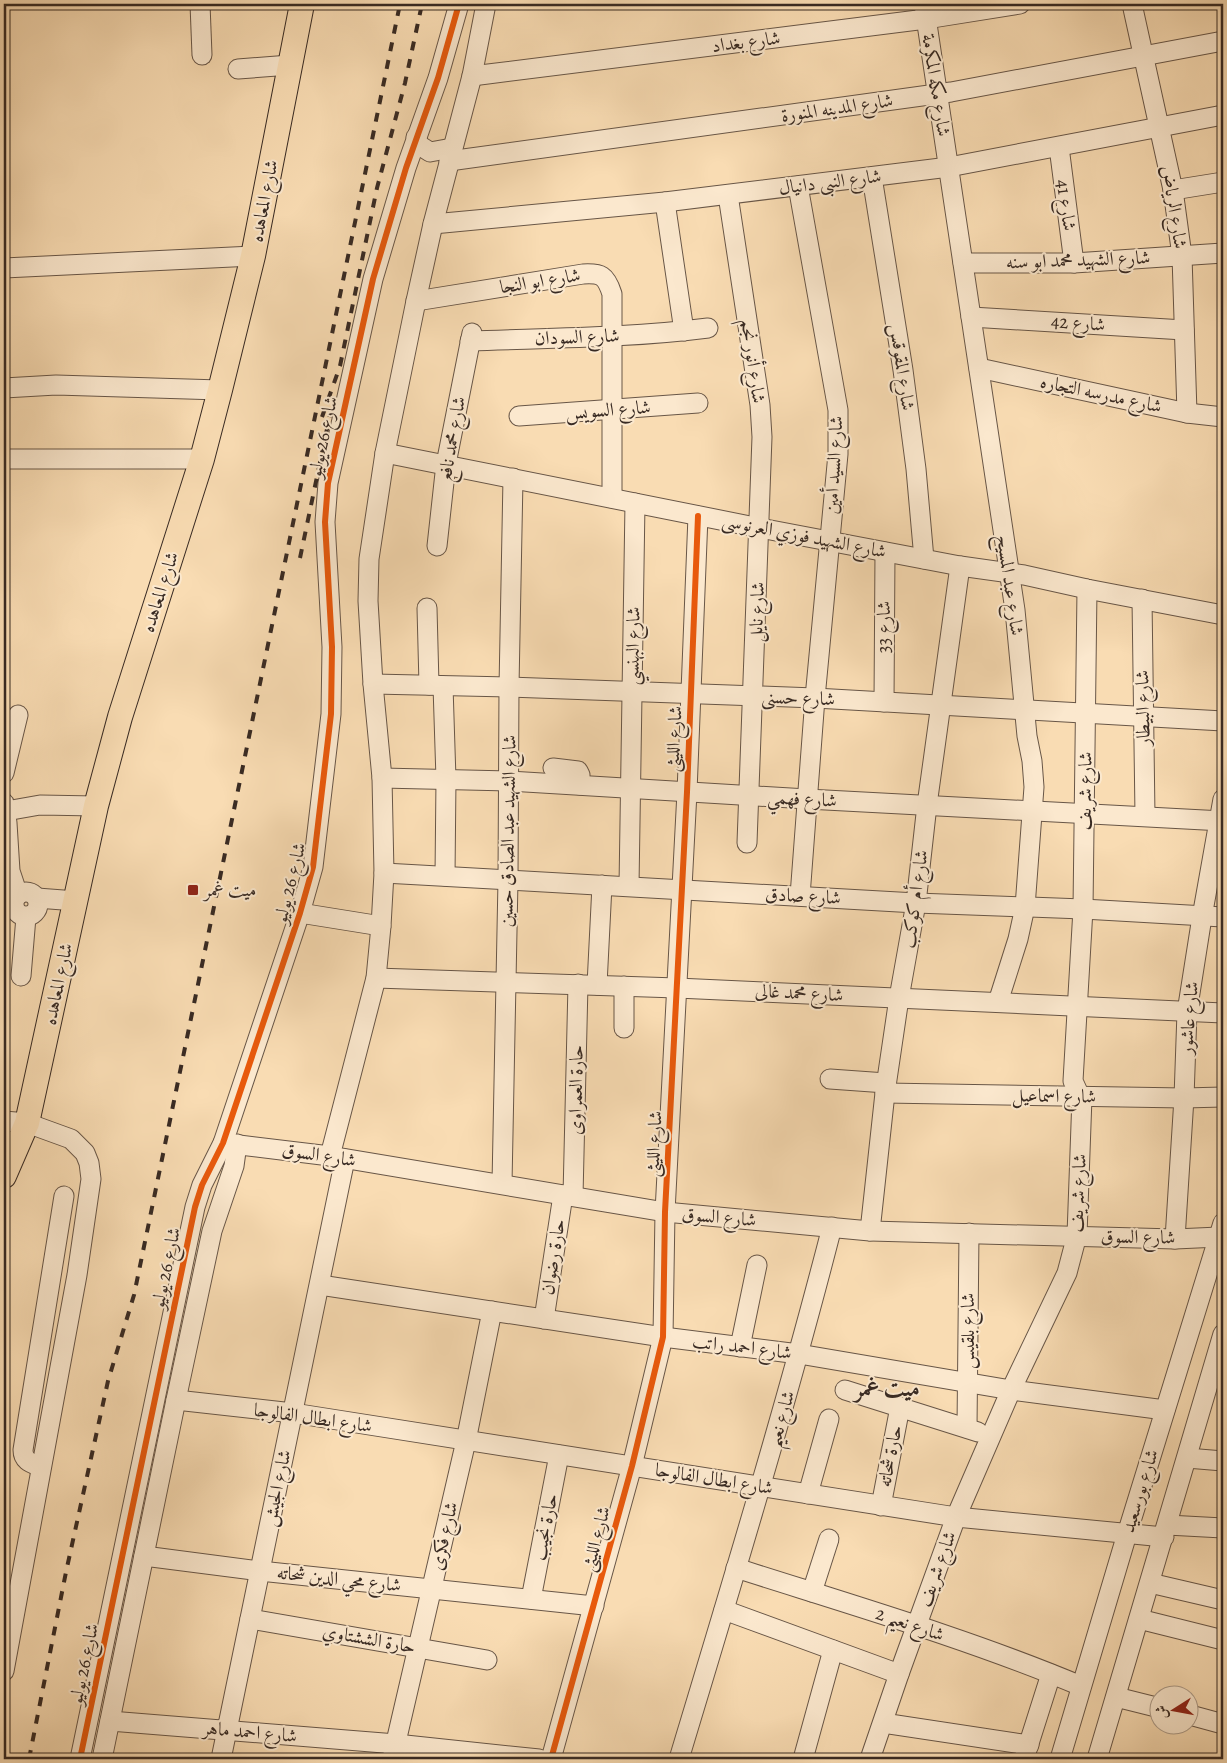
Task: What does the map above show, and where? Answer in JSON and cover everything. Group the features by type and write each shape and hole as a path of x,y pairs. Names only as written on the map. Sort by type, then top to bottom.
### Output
{"main road":[{"name":"شارع المعاهده","path":"4,1176 27,1123 96,806 120,717 202,459 220,390 253,256 302,4"}],"street":[{"path":"200,4 202,55"},
{"name":"شارع 26 يوليو","path":"80,1759 189,1230 202,1185 230,1143 313,867 331,714 332,647 325,522 328,483 373,279 416,137 438,78 459,4"},
{"path":"338,1158 376,978 384,873 382,778 373,684 368,601 369,559 385,453 416,301 433,224 490,4"},
{"name":"شارع بغداد","path":"472,76 925,12 1020,4"},
{"name":"شارع الرياض","path":"1132,4 1173,190 1182,256 1187,413"},
{"name":"شارع مكه المكرمة","path":"925,12 949,167"},
{"name":"شارع المدينه المنورة","path":"416,137 419,145 430,152 451,155 938,94 1223,41"},
{"path":"238,69 290,65"},
{"name":"شارع النبى دانيال","path":"433,224 665,202 949,167 1223,115"},
{"name":"شارع 41","path":"1058,147 1074,263"},
{"name":"شارع عبد المسيح","path":"949,167 1015,610 1024,709 1034,787 1025,907 1014,955 998,1002"},
{"name":"شارع المقوقس","path":"872,177 904,380 916,469 924,559"},
{"path":"1173,190 1223,182"},
{"name":"شارع السيد أمين","path":"798,186 838,410 838,454 815,698 800,896"},
{"name":"شارع أنور نجم","path":"728,195 760,406 762,437 760,528"},
{"path":"665,202 684,331"},
{"name":"شارع الشهيد محمد ابو سنه","path":"963,263 1074,263 1223,253"},
{"path":"4,268 253,256"},
{"name":"شارع ابو النجا","path":"416,301 582,274 596,273 608,282 612,294 612,498"},
{"name":"شارع 42","path":"971,316 1184,330"},
{"name":"شارع السودان","path":"471,337 612,336 708,328"},
{"name":"شارع محمد نافع","path":"437,546 446,464 471,337"},
{"name":"شارع مدرسه التجاره","path":"978,368 1187,413 1223,417"},
{"path":"4,388 56,385 220,390"},
{"name":"شارع السويس","path":"519,416 698,403"},
{"name":"شارع الشهيد فوزي العرنوسى","path":"385,453 760,528 960,566 1009,573 1223,615"},
{"path":"4,459 202,459"},
{"name":"شارع الشهيد عبد الصادق حسين","path":"502,1184 513,478"},
{"name":"شارع البهنسي","path":"628,886 632,789 635,502"},
{"name":"شارع الليثى","path":"551,1759 632,1466 663,1337 665,1212 687,792 698,516"},
{"name":"شارع نايل","path":"747,843 760,528"},
{"name":"شارع 33","path":"884,702 885,552"},
{"name":"شارع أم كوكب","path":"870,1231 898,998 916,903 926,805 942,705 960,566"},
{"name":"شارع شريف","path":"870,1759 956,1518 1011,1390 1067,1273 1078,1235 1082,1097 1073,1081 1085,813 1087,589"},
{"name":"شارع البيطار","path":"1142,599 1145,816"},
{"path":"427,608 446,779 445,876"},
{"name":"شارع حسنى","path":"373,684 815,698 1223,721"},
{"path":"4,773 18,715"},
{"path":"552,768 578,771 580,785"},
{"name":"شارع فهمي","path":"382,778 509,781 749,796 1221,820"},
{"name":"شارع عاشور","path":"1174,1238 1184,1098 1187,1012 1202,917 1221,820 1223,799"},
{"path":"18,895 9,864 5,807 96,806"},
{"name":"شارع صادق","path":"384,873 916,903 1082,909 1223,917"},
{"name":"حارة العمراوى","path":"568,1195 587,985 602,885"},
{"path":"37,898 38,908 31,915 21,916 14,909 18,895 22,892 28,892 37,898 76,901"},
{"path":"300,913 381,926"},
{"path":"21,976 26,917"},
{"name":"شارع محمد غالى","path":"376,978 677,988 1223,1013"},
{"path":"624,986 624,1028"},
{"name":"شارع اسماعيل","path":"830,1078 886,1088 1082,1097 1223,1097"},
{"path":"4,1121 27,1123 71,1139 85,1153 89,1163 91,1179 77,1275 4,1671"},
{"name":"شارع 26 يوليو","path":"102,1759 212,1231 234,1166 230,1143"},
{"name":"شارع السوق","path":"230,1143 502,1184 665,1212 832,1228 870,1231 1174,1238 1221,1230"},
{"name":"شارع الجيش","path":"221,1759 320,1285 338,1158"},
{"name":"حارة رضوان","path":"544,1319 568,1195"},
{"path":"41,1466 28,1462 23,1454 23,1450 64,1196"},
{"name":"شارع نعيم","path":"678,1759 761,1487 832,1228"},
{"name":"شارع بورسعيد","path":"1060,1759 1221,1230"},
{"name":"شارع بلقيس","path":"967,1428 969,1233"},
{"path":"740,1347 757,1265"},
{"path":"52,1271 77,1275"},
{"name":"شارع احمد راتب","path":"320,1285 663,1337 799,1354 1011,1390 1165,1410"},
{"name":"شارع فكرى","path":"394,1751 466,1440 492,1311"},
{"name":"شارع بورسعيد","path":"1097,1759 1223,1334"},
{"path":"845,1390 991,1436"},
{"name":"شارع ابطال الفالوجا","path":"176,1400 293,1413 956,1518 1127,1534 1223,1528"},
{"name":"حارة شحاته","path":"881,1506 900,1407"},
{"path":"808,1494 829,1419"},
{"name":"حارة نجيب","path":"531,1599 559,1455"},
{"path":"1187,1458 1223,1461"},
{"path":"812,1592 829,1539"},
{"name":"شارع محي الدين شحاته","path":"144,1556 260,1571 594,1606"},
{"name":"شارع نعيم 2","path":"736,1568 917,1626 1081,1686"},
{"path":"1150,1583 1223,1600"},
{"path":"724,1610 899,1674"},
{"name":"حارة الششتاوي","path":"250,1619 487,1660"},
{"path":"1139,1619 1223,1640"},
{"path":"802,1759 833,1650"},
{"path":"883,1723 1026,1752 1051,1674"},
{"path":"1116,1697 1150,1706"},
{"path":"1200,1718 1223,1724"},
{"name":"شارع احمد ماهر","path":"110,1721 228,1730 394,1751 540,1759"}],"railway":[{"path":"29,1759 66,1572 108,1381 134,1295 400,4"},
{"path":"322,417 340,366 377,188 405,83 422,4"},
{"path":"300,558 332,405"}],"cycle path":[{"path":"80,1759 195,1207 202,1185 223,1143 300,913 313,867 331,714 332,647 325,522 328,483 373,279 406,168 438,78 459,4"},
{"path":"551,1759 632,1466 663,1337 665,1212 687,792 698,516"}],"place":[{"name":"ميت غمر","path":"193,890"}],"district":[{"name":"ميت غمر","path":"887,1388"}]}
